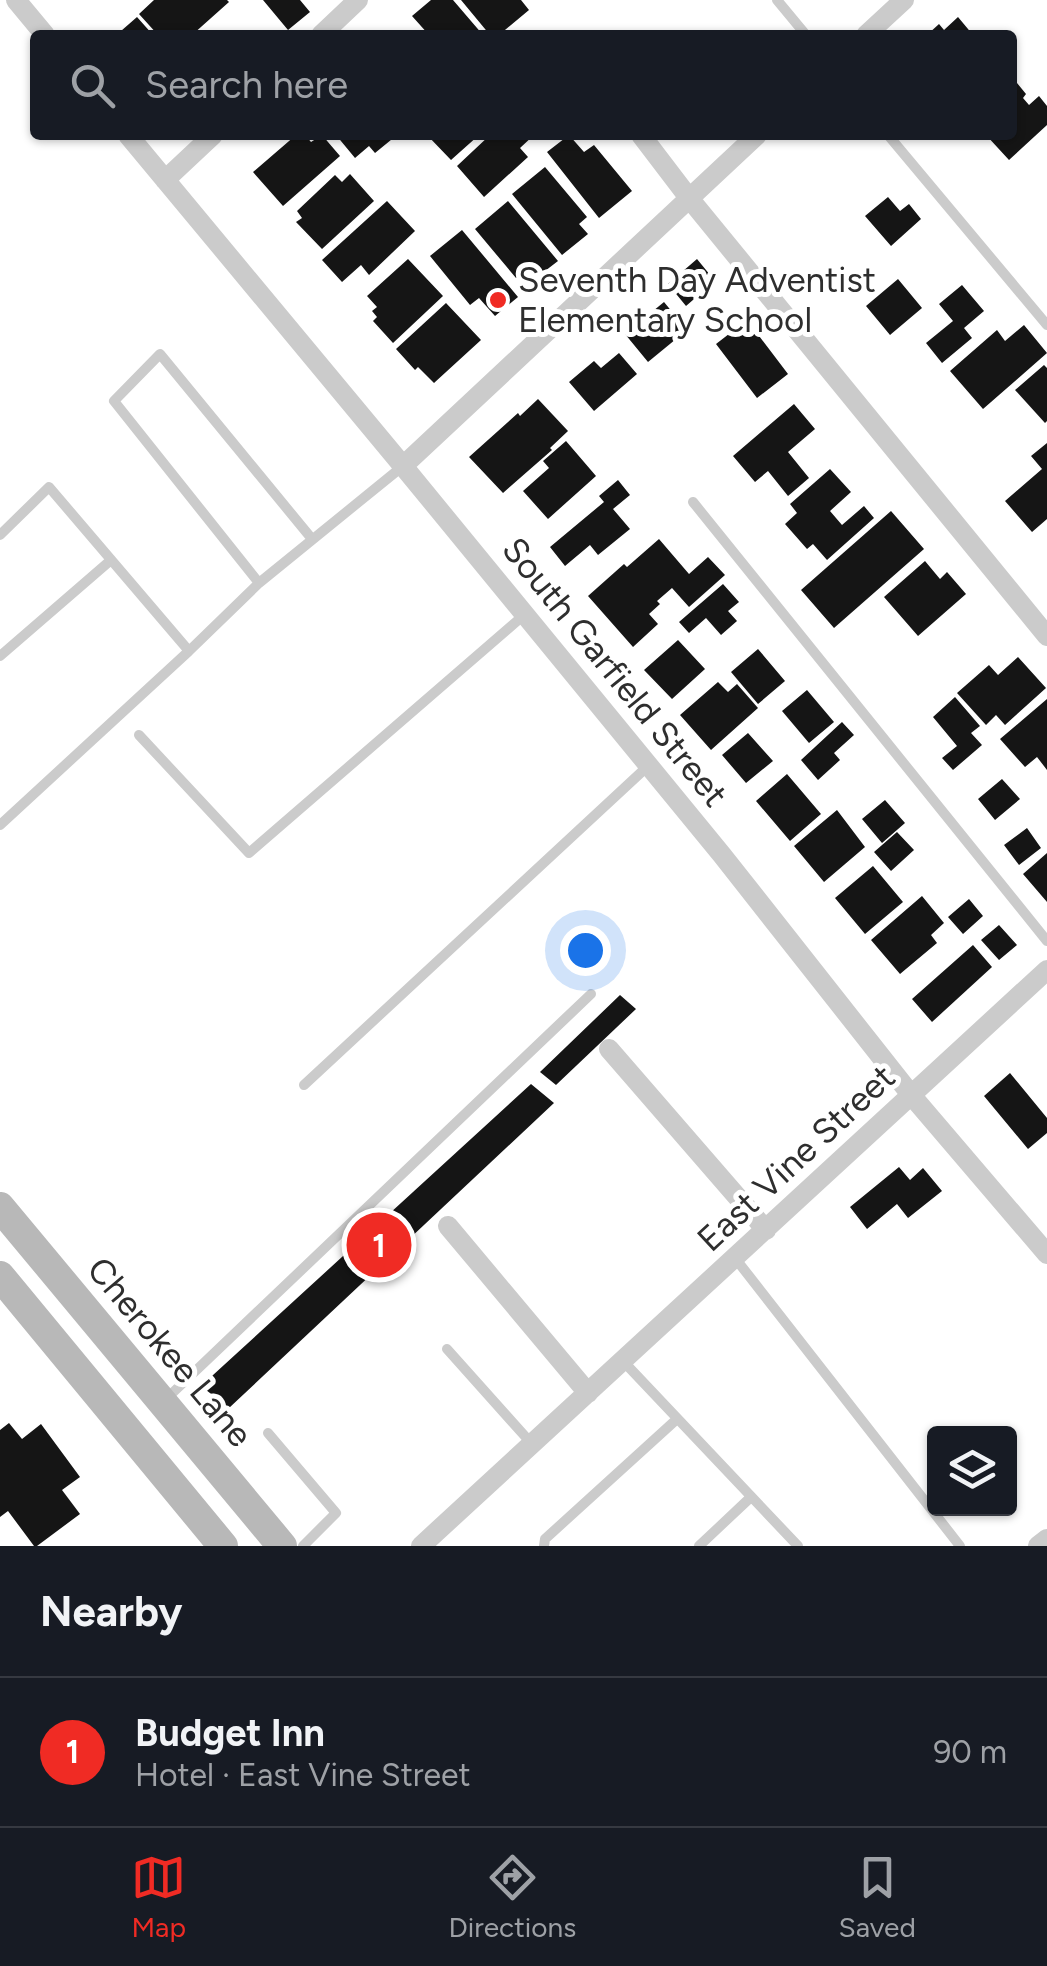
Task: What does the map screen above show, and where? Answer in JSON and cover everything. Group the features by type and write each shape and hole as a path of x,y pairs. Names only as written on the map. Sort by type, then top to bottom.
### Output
{"main road":[{"name":"Cherokee Lane","path":"0,1208 282,1546"},
{"path":"0,1276 213,1539"}],"street":[{"path":"16,0 41,30"},
{"path":"326,30 358,0"},
{"path":"871,30 904,0"},
{"name":"South Garfield Street","path":"132,140 649,765 912,1096 1047,1254"},
{"path":"165,180 209,140"},
{"path":"646,140 1047,636"},
{"path":"404,466 752,140"},
{"name":"East Vine Street","path":"421,1546 1047,970"},
{"path":"609,1049 766,1230"},
{"path":"448,1226 588,1393"},
{"path":"1038,1546 1047,1539"}],"lane":[{"path":"778,0 802,30"},
{"path":"892,140 1047,325"},
{"path":"259,583 114,401 160,354 312,539"},
{"path":"0,825 259,583 404,466"},
{"path":"0,535 48,488 189,651"},
{"path":"693,502 1047,941"},
{"path":"0,656 111,560"},
{"path":"139,735 249,853 525,614"},
{"path":"304,1085 649,765"},
{"path":"163,1402 591,994"},
{"path":"735,1258 960,1546"},
{"path":"447,1350 532,1444"},
{"path":"622,1361 798,1546"},
{"path":"544,1546 545,1539 677,1418"},
{"path":"268,1433 336,1513 303,1546"},
{"path":"699,1546 751,1496"}],"building":[{"path":"154,0 229,2 198,30 153,30 139,14"},
{"path":"263,0 300,0 310,12 288,30"},
{"path":"431,0 453,0 479,30 425,30 412,16"},
{"path":"461,0 521,0 529,10 505,30 486,30"},
{"path":"137,17 149,30 122,30"},
{"path":"958,17 969,30 944,30"},
{"path":"1017,83 1029,105 1039,96 1047,106 1047,125 1009,160 991,140 1017,140"},
{"path":"290,140 326,140 340,156 283,206 253,172"},
{"path":"340,140 391,140 375,153 369,146 355,158"},
{"path":"432,140 473,140 451,160"},
{"path":"485,140 529,140 520,148 528,157 484,197 457,166"},
{"path":"563,140 573,140 584,152 594,145 632,191 599,218 547,152"},
{"path":"545,167 587,217 579,224 588,234 562,255 512,194"},
{"path":"350,174 374,201 322,249 296,222 302,218 297,211 335,175 342,182"},
{"path":"888,197 900,211 909,204 921,219 891,246 865,216"},
{"path":"387,201 415,231 369,275 361,265 342,282 322,260"},
{"path":"508,201 558,261 532,281 524,272 516,278 475,229"},
{"path":"462,230 518,297 495,316 479,298 470,305 430,256"},
{"path":"408,259 443,296 393,343 373,321 377,317 372,311 377,307 367,296"},
{"path":"697,259 715,281 686,306 668,284"},
{"path":"898,279 922,308 890,335 866,306"},
{"path":"962,285 984,311 964,328 972,338 942,363 926,343 953,321 939,304"},
{"path":"664,302 687,330 648,362 625,334"},
{"path":"446,303 481,340 434,383 396,349"},
{"path":"747,320 788,374 757,398 716,344"},
{"path":"1024,325 1047,353 983,409 950,371 997,330 1005,341"},
{"path":"619,353 637,374 594,411 569,382 594,361 601,368"},
{"path":"1044,365 1047,368 1045,423 1015,390"},
{"path":"538,399 568,431 503,493 469,457"},
{"path":"794,404 815,429 788,452 809,478 788,496 768,471 755,482 733,456"},
{"path":"566,441 596,476 548,519 523,491 549,468 543,461"},
{"path":"1047,443 1047,519 1032,532 1005,501 1042,469 1031,456"},
{"path":"830,469 851,492 830,511 842,525 864,506 874,518 827,560 813,544 807,549 785,524 797,513 790,504"},
{"path":"618,480 630,495 613,509 630,529 598,555 590,545 565,566 550,547 604,502 599,496"},
{"path":"891,511 924,549 834,628 801,590"},
{"path":"659,539 689,574 708,557 725,575 689,607 672,588 649,614 658,624 633,647 588,596"},
{"path":"925,561 940,579 947,572 966,594 918,636 884,597"},
{"path":"723,584 739,602 728,611 737,621 721,635 706,618 689,633 679,622"},
{"path":"678,640 705,669 672,699 644,670"},
{"path":"758,649 785,681 758,704 731,672"},
{"path":"1018,657 1046,688 1005,725 996,715 986,725 957,693 989,665 998,675"},
{"path":"718,682 728,692 737,684 758,708 711,750 680,715"},
{"path":"807,690 834,722 809,743 782,711"},
{"path":"955,697 980,726 971,733 982,745 953,770 942,758 957,746 933,717"},
{"path":"1047,699 1047,770 1037,757 1025,767 1000,739"},
{"path":"842,722 854,735 834,753 840,760 818,780 801,760"},
{"path":"748,733 773,761 746,783 722,755"},
{"path":"787,774 821,814 790,841 756,801"},
{"path":"1002,779 1020,799 995,820 978,799"},
{"path":"885,800 905,823 882,843 862,819"},
{"path":"837,810 865,847 824,882 794,846"},
{"path":"1027,828 1041,848 1019,865 1004,845"},
{"path":"897,832 914,850 891,871 874,852"},
{"path":"1047,853 1047,902 1023,874"},
{"path":"873,866 903,902 865,934 835,898"},
{"path":"922,896 944,923 931,935 937,943 900,974 871,940"},
{"path":"969,899 983,916 963,934 948,917"},
{"path":"999,925 1017,945 999,960 981,940"},
{"path":"973,945 992,967 932,1022 912,999"},
{"path":"620,995 636,1009 556,1085 540,1072"},
{"path":"1010,1073 1047,1118 1047,1133 1028,1149 984,1096"},
{"path":"531,1084 554,1103 229,1408 201,1386"},
{"path":"899,1167 910,1180 923,1168 942,1191 908,1218 897,1204 867,1229 850,1207"},
{"path":"9,1423 22,1439 41,1424 80,1477 62,1490 80,1514 37,1546 8,1511 0,1517 0,1430"}],"place":[{"name":"Seventh Day Adventist Elementary School","path":"498,300"},
{"name":"Budget Inn","path":"379,1245"}]}
